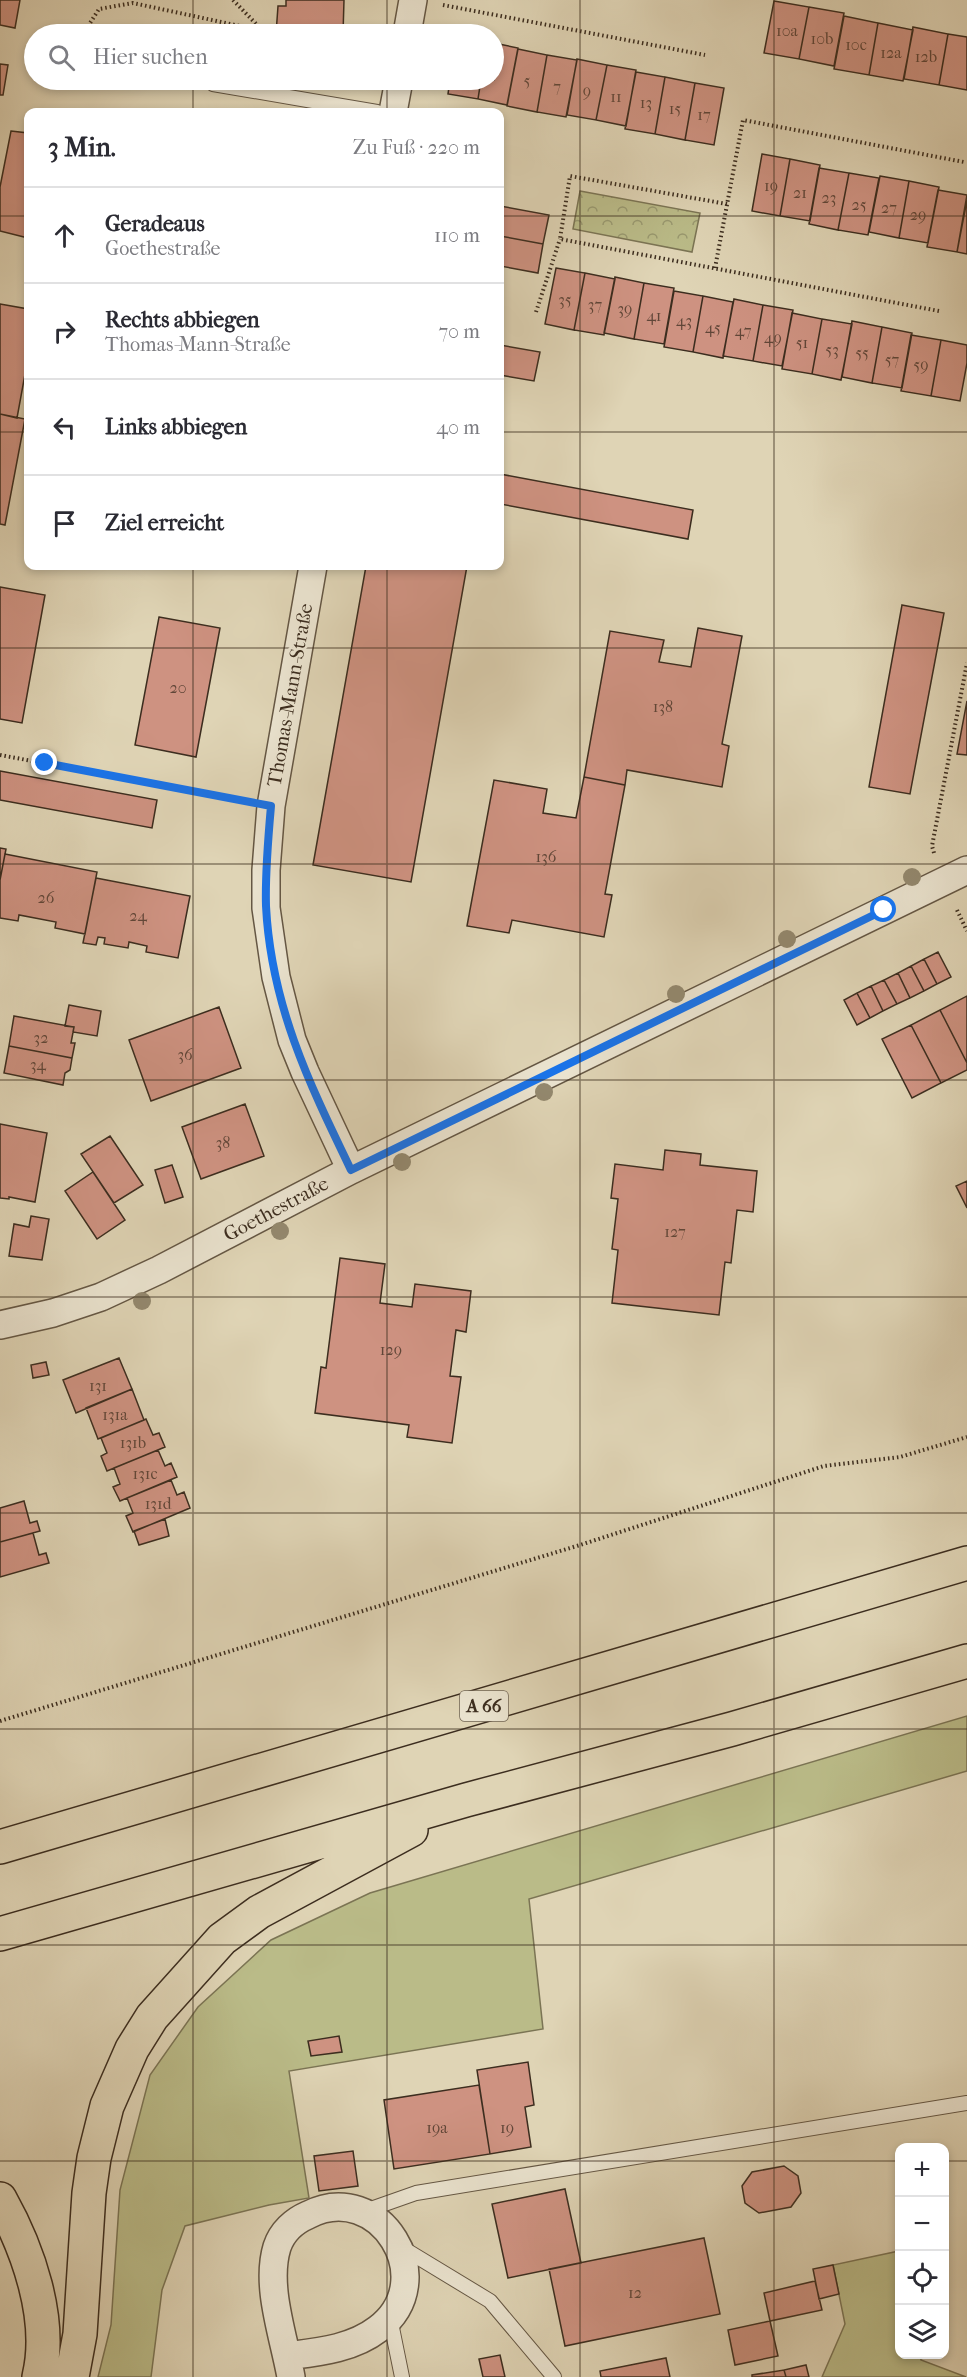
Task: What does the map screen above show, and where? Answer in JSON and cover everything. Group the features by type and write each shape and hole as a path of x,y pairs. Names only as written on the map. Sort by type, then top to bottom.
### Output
{"highway":[{"name":"A 66","path":"0,1847 967,1563"},
{"path":"0,1934 466,1800 732,1729 967,1661"},
{"path":"72,2377 80,2334 89,2193 98,2140 106,2106 132,2049 152,2017 222,1939 259,1912 466,1800"},
{"path":"0,2199 15,2228 30,2266 38,2297 42,2336 39,2377"}],"street":[{"path":"409,24 413,0"},
{"path":"394,108 397,90"},
{"name":"Thomas-Mann-Straße","path":"312,570 271,806 266,870 266,908 276,977 292,1040 351,1170"},
{"name":"Goethestraße","path":"0,1325 53,1314 101,1297 159,1270 351,1170 967,870"},
{"path":"329,2208 346,2208 362,2212 384,2226 399,2246 405,2272 404,2288 390,2318 377,2330 344,2346 289,2367 274,2295 276,2248 281,2237 289,2228 313,2212 329,2208"}],"lane":[{"path":"248,90 354,108"},
{"path":"362,2212 416,2193 967,2103"},
{"path":"399,2246 490,2301 554,2377"},
{"path":"390,2318 402,2377"}],"path":[{"path":"233,0 255,24"},
{"path":"89,24 99,9 133,3 224,24"},
{"path":"440,4 705,55"},
{"path":"715,268 743,120 964,162"},
{"path":"536,312 560,239 570,176 727,204"},
{"path":"560,239 939,311"},
{"path":"943,882 932,846 967,663"},
{"path":"0,755 271,806"},
{"path":"0,1721 580,1545 824,1466 900,1457 967,1437"}],"green space":[{"path":"580,191 700,213 692,252 573,229"},
{"path":"967,1716 967,1771 529,1899 543,2029 289,2071 309,2198 269,2205 185,2226 162,2290 151,2377 98,2377 111,2325 120,2190 150,2075 198,2007 271,1940 370,1893"},
{"path":"895,2252 895,2359 921,2359 966,2377 822,2377 845,2324 833,2265"}],"building":[{"path":"0,0 20,0 15,28 0,25"},
{"path":"286,0 344,0 343,24 277,24 278,6 286,6"},
{"path":"774,1 809,7 799,59 764,53"},
{"path":"809,7 844,13 834,66 799,59"},
{"path":"844,16 878,23 869,75 834,69"},
{"path":"878,23 913,30 903,81 869,75"},
{"path":"913,27 948,34 939,85 904,79"},
{"path":"948,34 967,37 967,90 939,85"},
{"path":"504,45 518,48 507,105 478,99 479,90 504,90"},
{"path":"518,49 547,55 537,112 507,106"},
{"path":"547,55 577,60 566,117 537,112"},
{"path":"577,59 607,65 596,120 567,115"},
{"path":"0,64 8,65 3,95 0,95"},
{"path":"607,65 636,70 626,126 596,120"},
{"path":"636,72 665,77 655,134 625,129"},
{"path":"665,77 695,83 685,140 655,134"},
{"path":"695,83 724,88 714,145 685,140"},
{"path":"449,90 479,90 478,99 448,94"},
{"path":"11,131 24,133 24,237 0,231 0,187"},
{"path":"762,154 790,159 780,216 752,211"},
{"path":"790,159 820,165 810,221 780,216"},
{"path":"819,168 849,173 838,230 809,224"},
{"path":"849,173 879,178 868,235 838,230"},
{"path":"880,176 909,181 899,238 869,232"},
{"path":"909,181 939,187 928,243 899,238"},
{"path":"938,190 967,195 957,252 927,247"},
{"path":"967,200 967,254 957,252"},
{"path":"504,207 549,215 543,244 504,237"},
{"path":"504,237 543,244 538,273 504,267"},
{"path":"556,268 585,273 574,330 545,324"},
{"path":"585,273 615,279 604,335 574,330"},
{"path":"615,277 644,283 634,339 604,333"},
{"path":"644,283 674,288 664,344 634,339"},
{"path":"674,291 703,296 693,352 664,347"},
{"path":"703,296 733,302 723,358 693,352"},
{"path":"734,299 763,305 753,361 723,356"},
{"path":"0,304 24,308 24,380 17,418 0,414"},
{"path":"763,305 793,310 782,366 753,361"},
{"path":"792,313 822,319 812,374 782,369"},
{"path":"822,319 852,324 841,380 812,374"},
{"path":"852,321 882,327 872,383 842,377"},
{"path":"882,327 912,333 902,388 872,383"},
{"path":"911,335 941,340 931,396 901,391"},
{"path":"941,340 967,345 967,363 960,401 931,396"},
{"path":"504,346 540,352 534,381 504,376"},
{"path":"0,414 24,419 24,424 5,525 0,524"},
{"path":"504,475 693,510 688,539 504,505"},
{"path":"365,570 466,570 411,882 313,865"},
{"path":"0,587 45,595 22,723 0,719"},
{"path":"902,605 944,613 910,794 869,787"},
{"path":"159,617 220,628 196,757 135,745"},
{"path":"698,628 742,636 722,744 729,746 722,787 627,770 625,785 584,777 610,631 664,640 659,662 691,667"},
{"path":"967,701 967,755 957,754"},
{"path":"0,771 157,800 152,828 0,800"},
{"path":"584,777 625,785 605,894 612,895 604,937 512,920 509,933 467,926 494,780 547,789 543,813 576,818"},
{"path":"0,848 6,849 0,880"},
{"path":"5,854 97,872 85,934 55,928 56,922 19,915 18,921 0,918 0,880"},
{"path":"96,878 190,896 178,958 146,952 147,946 129,942 128,948 104,944 105,938 98,937 96,945 83,943"},
{"path":"938,952 951,977 937,984 924,959"},
{"path":"924,959 937,984 924,991 911,966"},
{"path":"911,966 924,991 910,998 898,973"},
{"path":"898,973 910,998 897,1004 884,980"},
{"path":"884,980 897,1004 883,1011 871,986"},
{"path":"871,986 883,1011 870,1018 857,993"},
{"path":"857,993 870,1018 857,1025 844,1000"},
{"path":"967,996 967,1063 940,1010"},
{"path":"69,1005 101,1011 97,1036 73,1032 74,1027 65,1026"},
{"path":"219,1007 241,1068 151,1101 129,1040"},
{"path":"940,1010 967,1063 967,1070 941,1083 911,1025"},
{"path":"14,1016 74,1027 71,1043 75,1043 72,1058 9,1046"},
{"path":"911,1025 941,1083 912,1098 882,1039"},
{"path":"9,1046 72,1058 70,1070 65,1073 63,1085 4,1073"},
{"path":"245,1104 264,1156 201,1179 182,1127"},
{"path":"0,1124 47,1133 35,1202 9,1197 9,1199 0,1198"},
{"path":"110,1136 143,1185 114,1203 81,1154"},
{"path":"665,1150 701,1154 700,1165 757,1171 753,1212 737,1210 731,1263 725,1262 719,1315 612,1303 618,1250 612,1249 618,1199 611,1198 615,1164 663,1170"},
{"path":"172,1165 183,1197 165,1203 155,1170"},
{"path":"93,1172 125,1220 97,1239 65,1191"},
{"path":"967,1181 967,1208 956,1186"},
{"path":"31,1216 49,1219 42,1260 9,1256 14,1224 29,1227"},
{"path":"340,1258 385,1264 380,1303 412,1307 415,1284 471,1291 466,1332 456,1330 450,1376 461,1377 452,1443 407,1437 409,1425 315,1413 321,1367 326,1368"},
{"path":"119,1358 132,1389 76,1413 63,1380"},
{"path":"46,1362 49,1375 33,1378 31,1365"},
{"path":"132,1389 144,1420 98,1439 86,1408"},
{"path":"146,1419 153,1435 159,1433 165,1447 107,1471 101,1456 107,1453 101,1438"},
{"path":"158,1450 165,1466 171,1463 177,1477 120,1501 113,1487 120,1484 114,1468"},
{"path":"171,1480 177,1495 184,1492 190,1508 133,1532 126,1516 133,1513 127,1498"},
{"path":"24,1501 30,1523 37,1521 40,1531 0,1542 0,1508"},
{"path":"165,1519 169,1536 139,1545 134,1531"},
{"path":"33,1533 39,1555 46,1553 49,1563 0,1577 0,1542"},
{"path":"339,2036 342,2052 311,2056 308,2041"},
{"path":"528,2062 534,2105 525,2107 531,2147 490,2154 477,2070"},
{"path":"479,2085 490,2154 394,2169 384,2100"},
{"path":"353,2151 358,2186 319,2191 314,2156"},
{"path":"784,2166 798,2176 801,2193 791,2207 759,2213 745,2203 742,2186 752,2172"},
{"path":"565,2189 581,2263 508,2278 492,2204"},
{"path":"704,2238 720,2314 565,2346 549,2269"},
{"path":"833,2265 839,2294 819,2299 813,2269"},
{"path":"815,2281 822,2310 770,2321 764,2293"},
{"path":"770,2321 778,2356 735,2365 728,2330"},
{"path":"500,2355 505,2377 483,2377 479,2359"},
{"path":"666,2358 670,2377 601,2377 600,2371"},
{"path":"806,2365 809,2377 786,2377 784,2370"},
{"path":"784,2370 786,2377 752,2377 752,2375"}],"route":[{"path":"45,763 271,806 266,870 266,908 276,977 292,1040 351,1170 884,910"}]}
